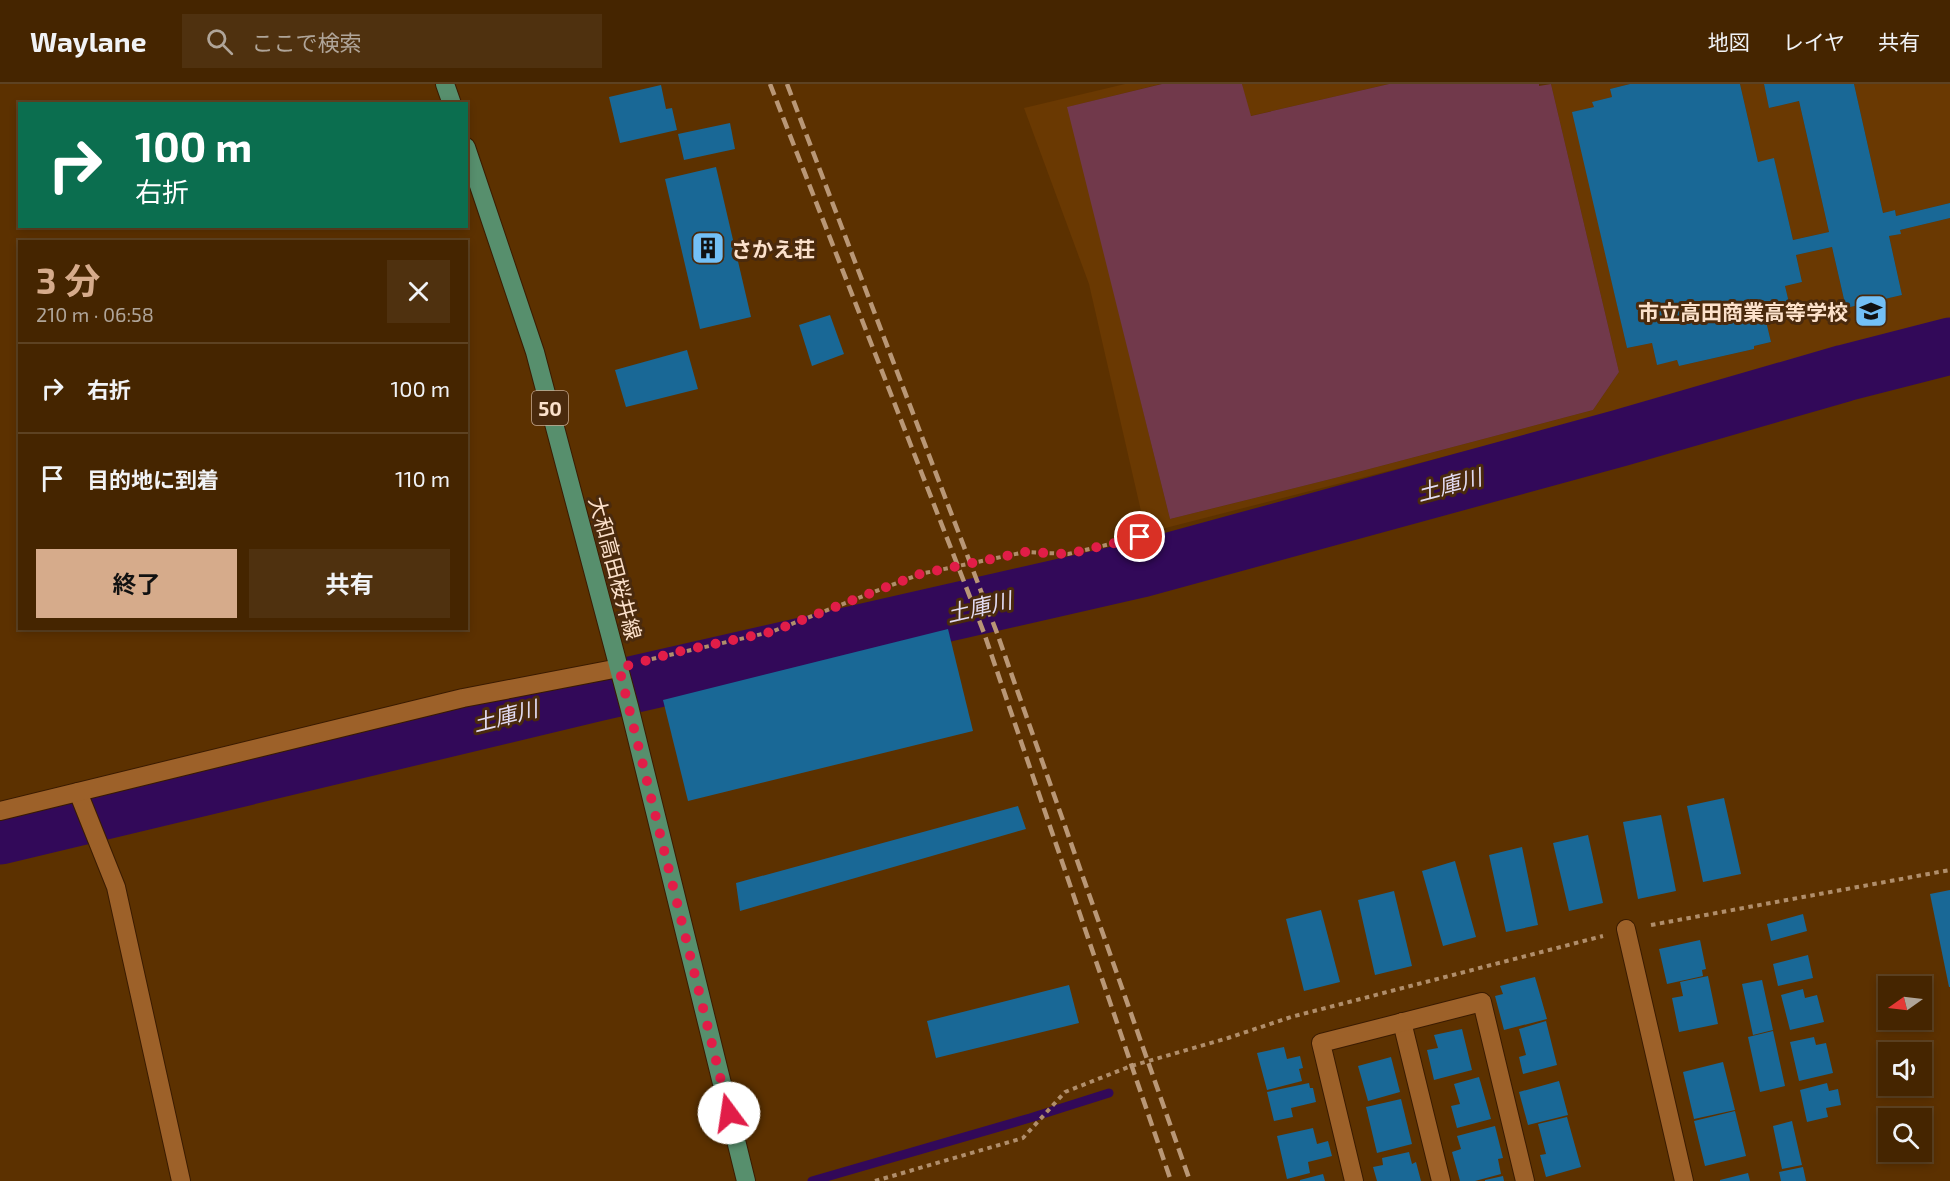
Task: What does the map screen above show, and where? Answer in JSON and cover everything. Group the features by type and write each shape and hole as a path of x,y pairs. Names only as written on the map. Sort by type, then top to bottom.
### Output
{"main road":[{"path":"445,84 451,102"},
{"name":"大和高田桜井線","path":"468,153 535,352 629,705 746,1181"}],"street":[{"path":"0,811 463,698 619,670"},
{"path":"78,793 116,887 181,1181"},
{"path":"1626,929 1684,1181"},
{"path":"1353,1181 1321,1043 1482,1002 1525,1181"},
{"path":"1402,1022 1441,1181"}],"path":[{"path":"619,670 677,652 771,632 920,574 1025,552 1068,554 1140,537"},
{"path":"875,1181 1023,1138 1065,1092 1131,1066 1291,1017 1626,929 1950,870"}],"shaded area":[{"name":"市立高田商業高等学校","path":"1125,84 1161,84 1068,107 1170,519 1593,410 1619,372 1551,84 1630,84 1610,89 1612,97 1593,102 1594,107 1573,112 1627,348 1652,343 1657,364 1677,360 1679,366 1754,349 1754,346 1771,342 1766,321 1792,315 1785,286 1802,282 1796,255 1832,247 1846,308 1902,295 1889,236 1900,234 1900,230 1950,218 1950,327 1146,533 1089,284 1024,108"},
{"path":"1162,84 1242,84 1251,116 1389,84 1539,84 1539,86 1551,84 1619,372 1593,410 1170,519 1067,107"},
{"path":"1242,84 1389,84 1250,116"},
{"name":"市立高田商業高等学校","path":"1740,84 1764,84 1770,108 1799,101 1829,232 1793,240 1774,159 1758,162"},
{"path":"1854,84 1950,84 1950,203 1896,216 1895,210 1883,213"}],"building":[{"path":"1630,84 1740,84 1758,162 1774,158 1793,240 1829,232 1799,101 1769,108 1764,84 1854,84 1883,213 1895,210 1896,216 1950,203 1950,218 1900,230 1901,234 1889,236 1902,295 1846,308 1832,247 1796,255 1802,282 1785,286 1792,315 1766,321 1771,342 1754,346 1754,349 1679,366 1677,360 1657,365 1652,343 1627,348 1572,112 1594,107 1592,102 1612,97 1610,89"},
{"path":"661,85 666,109 672,108 677,130 620,143 609,97"},
{"path":"730,123 735,149 684,160 678,134"},
{"name":"さかえ荘","path":"716,167 751,317 700,329 665,179"},
{"path":"830,315 844,354 812,366 799,325"},
{"path":"687,350 698,389 626,407 615,370"},
{"path":"948,629 973,731 688,801 663,700"},
{"path":"1724,798 1741,874 1703,882 1687,806"},
{"path":"1018,806 1026,829 740,911 736,883"},
{"path":"1661,815 1676,891 1638,899 1623,822"},
{"path":"1588,835 1603,903 1569,911 1553,843"},
{"path":"1522,847 1538,925 1506,932 1489,855"},
{"path":"1455,861 1476,937 1443,946 1422,871"},
{"path":"1950,890 1950,987 1949,987 1930,894"},
{"path":"1394,891 1412,966 1375,975 1358,900"},
{"path":"1321,910 1340,982 1304,991 1286,919"},
{"path":"1803,914 1807,931 1771,941 1767,924"},
{"path":"1700,940 1706,969 1702,970 1703,976 1667,984 1659,949"},
{"path":"1808,955 1813,978 1778,986 1773,964"},
{"path":"1708,976 1718,1024 1679,1032 1672,998 1683,996 1680,982"},
{"path":"1535,977 1547,1019 1504,1030 1495,996 1503,994 1500,986"},
{"path":"1762,980 1773,1030 1753,1035 1742,984"},
{"path":"1069,985 1079,1023 936,1058 927,1021"},
{"path":"1803,989 1805,998 1817,995 1824,1022 1790,1030 1781,995"},
{"path":"1546,1021 1557,1065 1523,1074 1519,1057 1526,1055 1519,1029"},
{"path":"1462,1029 1472,1070 1434,1080 1427,1050 1438,1048 1434,1035"},
{"path":"1773,1031 1785,1086 1760,1092 1748,1037"},
{"path":"1814,1037 1816,1045 1826,1043 1833,1073 1799,1081 1790,1042"},
{"path":"1284,1047 1287,1059 1300,1056 1303,1068 1299,1069 1302,1081 1267,1090 1257,1053"},
{"path":"1391,1057 1400,1092 1368,1101 1358,1066"},
{"path":"1723,1062 1735,1110 1694,1119 1683,1072"},
{"path":"1479,1077 1491,1119 1457,1128 1451,1106 1460,1104 1454,1084"},
{"path":"1559,1081 1568,1115 1528,1125 1519,1092"},
{"path":"1309,1083 1310,1088 1313,1088 1316,1102 1291,1108 1293,1117 1274,1121 1267,1092"},
{"path":"1827,1083 1829,1091 1838,1089 1841,1105 1826,1108 1828,1117 1807,1122 1800,1090"},
{"path":"1401,1099 1412,1144 1377,1153 1366,1107"},
{"path":"1735,1111 1746,1156 1705,1166 1694,1121"},
{"path":"1567,1117 1581,1167 1546,1177 1540,1155 1546,1154 1538,1124"},
{"path":"1792,1121 1802,1165 1782,1169 1773,1126"},
{"path":"1495,1126 1503,1158 1498,1159 1501,1174 1475,1181 1460,1181 1452,1152 1461,1149 1457,1136"},
{"path":"1313,1128 1317,1144 1328,1141 1332,1156 1308,1162 1310,1173 1287,1179 1277,1136"},
{"path":"1409,1152 1412,1164 1416,1162 1421,1181 1377,1181 1373,1167 1383,1165 1382,1158"},
{"path":"1803,1167 1806,1181 1781,1181 1779,1172"},
{"path":"1748,1173 1750,1181 1720,1181 1720,1180"},
{"path":"1323,1174 1325,1181 1300,1181 1300,1180"},
{"path":"1503,1176 1504,1181 1485,1181 1485,1180"}],"waterway":[{"name":"土庫川","path":"0,836 596,693 1141,569 1620,438 1845,373 1950,346"},
{"path":"812,1181 1109,1093"}],"railway":[{"path":"770,84 984,633 1171,1181"},
{"path":"787,84 997,633 1190,1181"}],"place":[{"name":"さかえ荘","path":"708,248"},
{"name":"市立高田商業高等学校","path":"1871,311"}],"route":[{"path":"729,1113 619,668 677,652 771,632 920,574 1025,552 1068,554 1140,537"}]}
